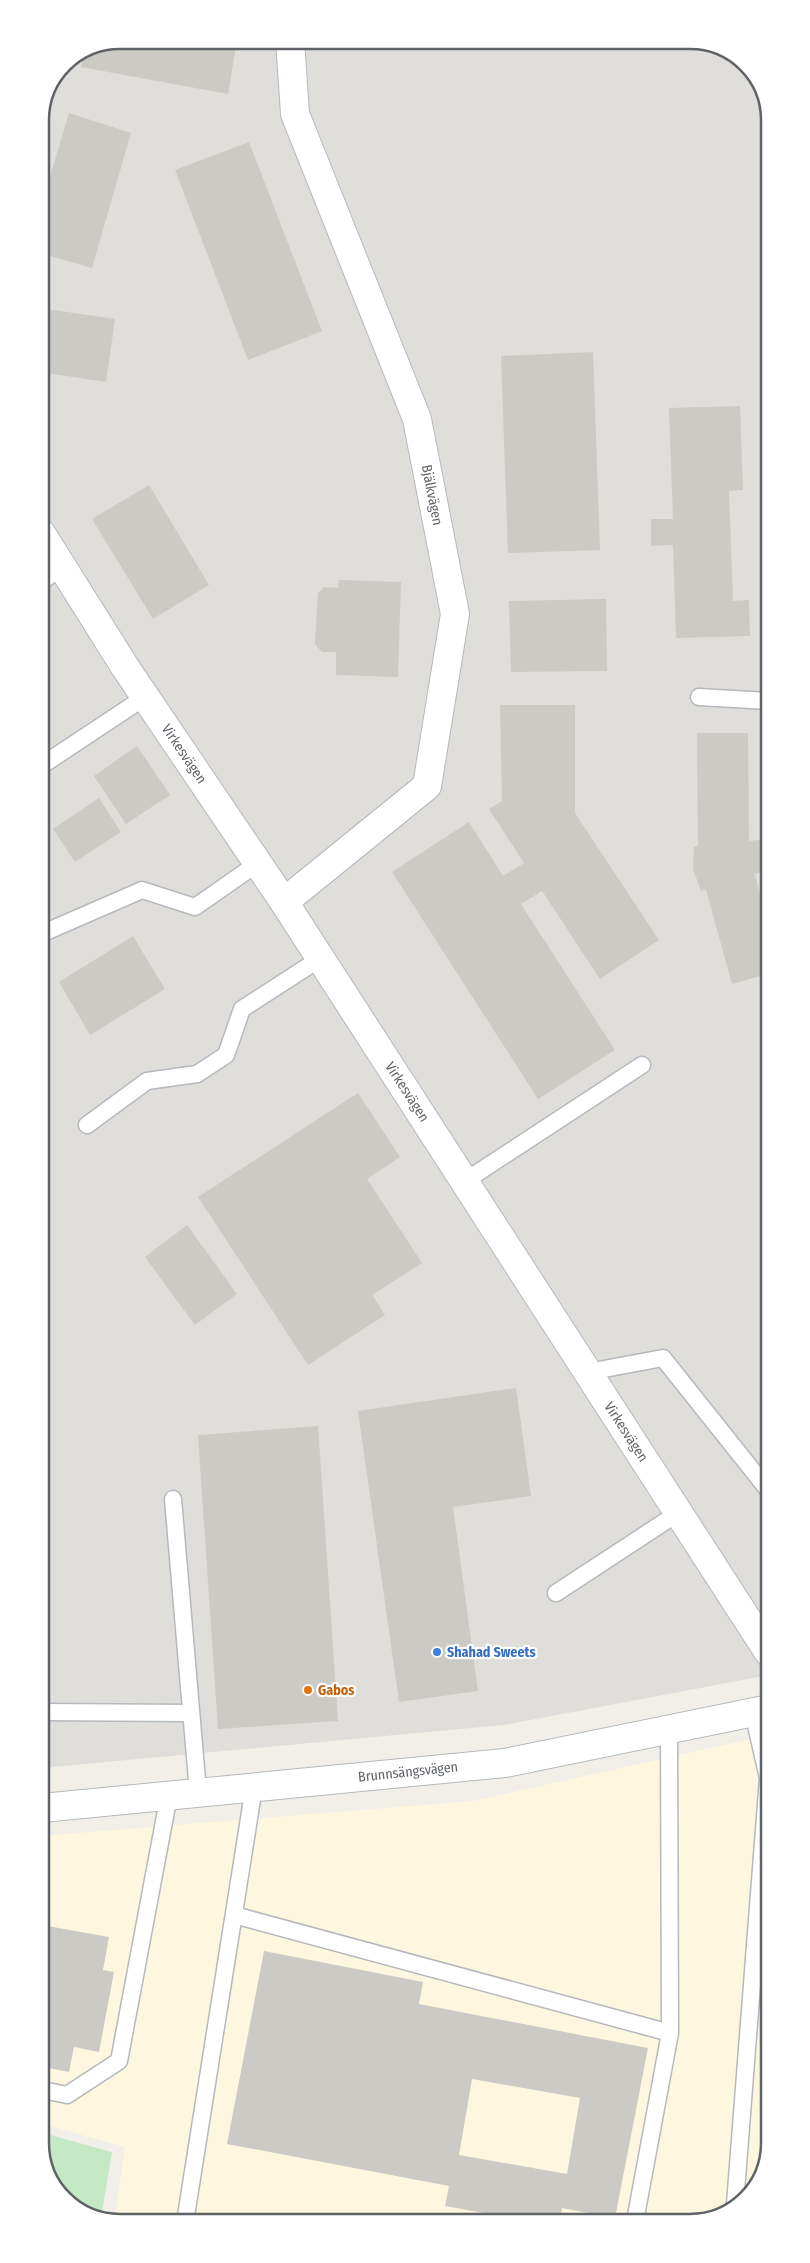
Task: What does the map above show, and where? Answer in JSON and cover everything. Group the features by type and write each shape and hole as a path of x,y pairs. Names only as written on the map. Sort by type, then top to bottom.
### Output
{"street":[{"name":"Bjälkvägen","path":"284,902 427,786 455,614 417,419 296,114 291,49"},
{"name":"Virkesvägen","path":"51,574 145,697 284,902 761,1641"},
{"name":"Brunnsängsvägen","path":"49,1807 505,1763 761,1710"}],"lane":[{"path":"49,761 145,697"},
{"path":"699,698 761,701"},
{"path":"49,931 142,890 195,908 258,863"},
{"path":"87,1125 147,1081 198,1074 226,1055 242,1009 321,958"},
{"path":"465,1181 642,1065"},
{"path":"588,1372 663,1358 761,1481"},
{"path":"173,1499 198,1792"},
{"path":"556,1593 678,1512"},
{"path":"49,1712 191,1713"},
{"path":"636,2214 670,2033 669,1729"},
{"path":"186,2214 254,1787"},
{"path":"49,2091 67,2094 119,2061 169,1795"},
{"path":"234,1915 670,2033"},
{"path":"736,2197 761,1949"}],"shaded area":[{"path":"695,49 717,54 733,63 749,80 759,102 761,111 761,1677 504,1725 49,1767 49,120 50,106 61,80 80,61 106,50"},
{"path":"761,1737 761,2152 754,2175 747,2186 730,2202 717,2209 699,2214 115,2214 125,2147 49,2126 49,1835 473,1801"}],"green space":[{"path":"49,2135 112,2152 102,2212 84,2205 61,2183 51,2161"}],"building":[{"path":"236,49 228,94 81,67 82,60 106,50"},
{"path":"69,113 131,133 92,268 49,256 49,180"},
{"path":"249,142 322,331 248,360 175,170"},
{"path":"49,309 115,319 106,382 49,373"},
{"path":"593,352 600,550 508,553 501,356"},
{"path":"740,406 743,490 729,491 733,601 749,600 750,636 676,638 673,545 651,546 651,519 673,519 669,408"},
{"path":"149,485 209,585 153,619 92,519"},
{"path":"339,580 401,582 398,677 336,675 336,652 322,652 315,644 318,593 324,587 338,588"},
{"path":"606,599 607,671 511,672 509,601"},
{"path":"500,705 575,705 575,813 659,940 600,979 542,891 521,904 615,1050 538,1099 392,872 469,822 503,876 524,863 489,809 502,801"},
{"path":"697,733 748,733 749,841 761,840 761,872 755,874 761,897 761,976 732,984 706,890 701,891 693,869 694,847 698,846"},
{"path":"137,746 170,795 126,824 94,776"},
{"path":"99,798 121,832 75,862 53,829"},
{"path":"133,936 165,989 90,1035 59,982"},
{"path":"358,1093 400,1157 367,1179 422,1263 372,1295 385,1315 308,1365 198,1197"},
{"path":"187,1225 237,1294 195,1325 145,1257"},
{"path":"516,1388 531,1496 453,1507 478,1691 399,1702 358,1411"},
{"path":"318,1426 338,1721 218,1729 198,1435"},
{"path":"49,1926 109,1937 103,1970 114,1972 99,2052 74,2047 69,2072 49,2068"},
{"path":"264,1951 423,1982 419,2004 648,2048 616,2214 594,2214 562,2208 561,2214 488,2214 445,2206 449,2186 227,2144","holes":["472,2079 580,2098 567,2174 459,2155"]}],"place":[{"name":"Shahad Sweets","path":"437,1652"},
{"name":"Gabos","path":"308,1690"}]}
